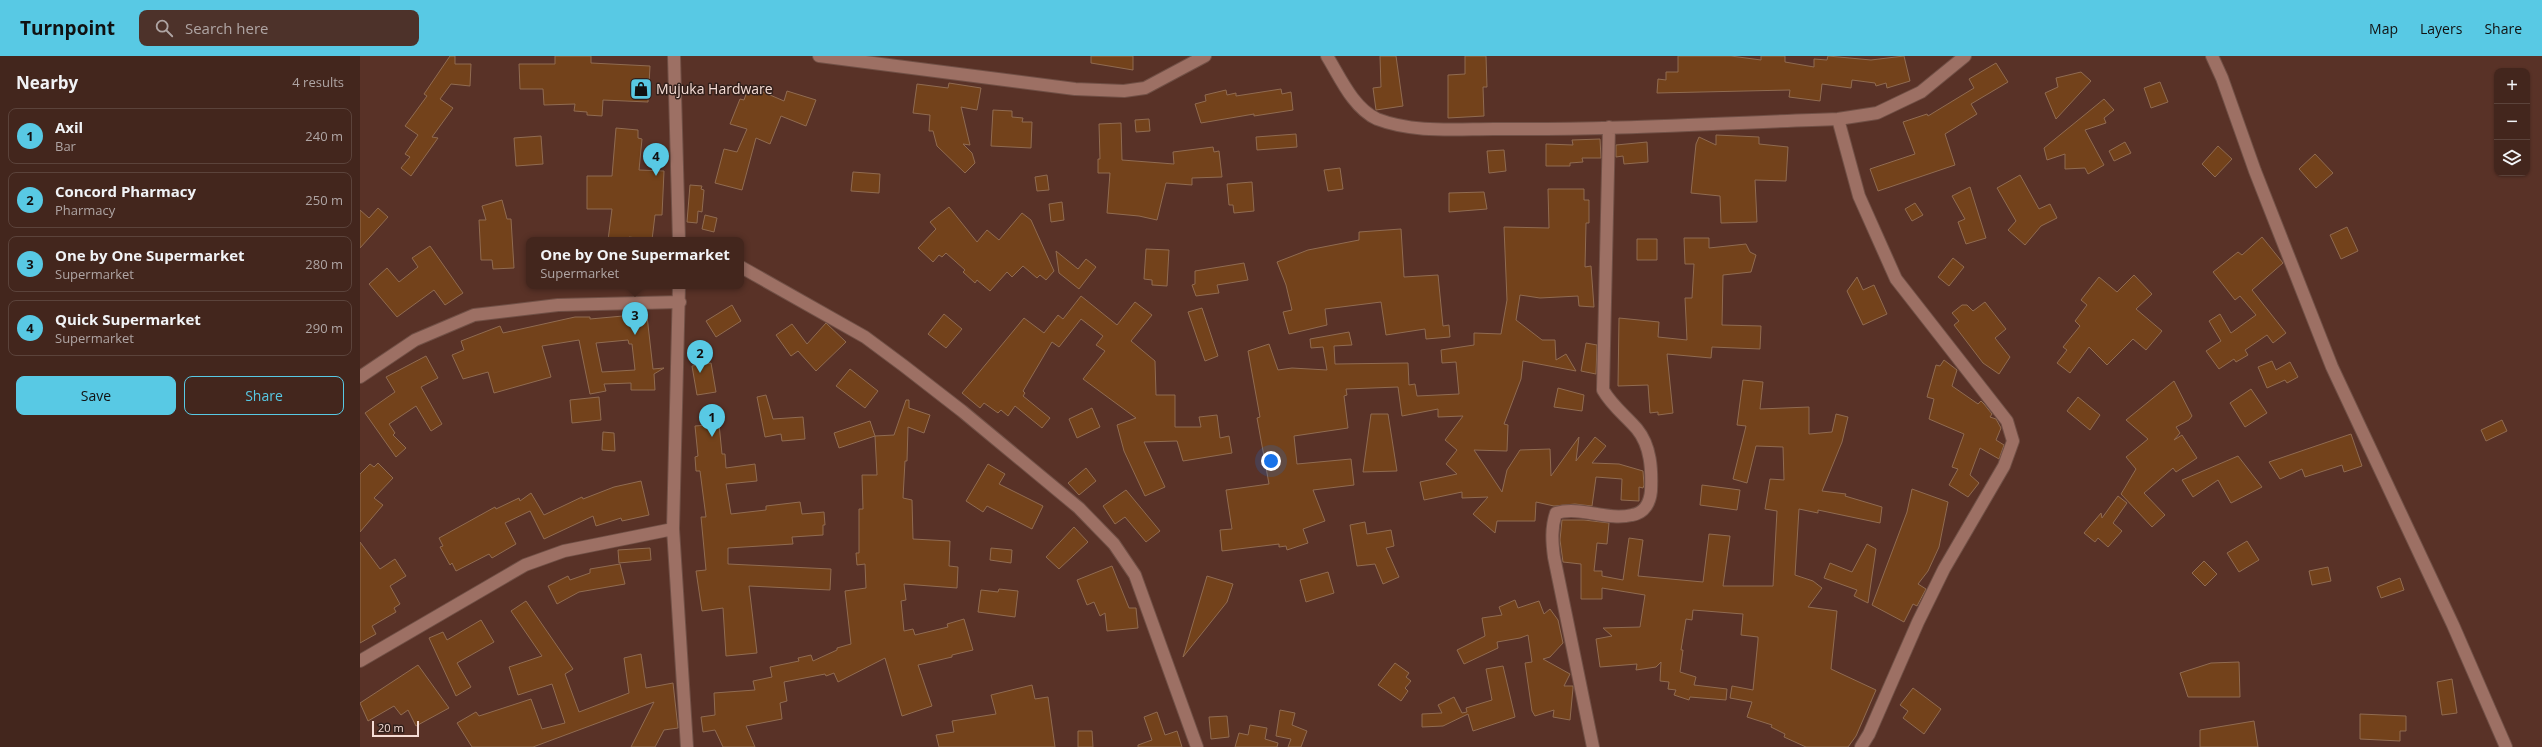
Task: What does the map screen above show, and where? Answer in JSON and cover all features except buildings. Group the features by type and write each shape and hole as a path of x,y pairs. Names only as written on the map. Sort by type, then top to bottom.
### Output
{"street":[{"path":"674,56 679,237"},
{"path":"819,56 1075,89 1124,91 1145,88 1206,56"},
{"path":"1327,56 1361,108 1376,118 1396,125 1420,128 1468,129 1838,119 1877,113 1921,92 1965,56"},
{"path":"2212,56 2332,367 2453,625 2506,747"},
{"path":"1838,119 1859,196 1896,279 2007,421 2013,441 2004,466 1944,569 1921,616 1869,734 1861,747"},
{"path":"1593,747 1554,557 1551,534 1554,519 1556,513 1565,511 1607,516 1633,515 1644,510 1650,500 1652,471 1646,444 1638,430 1609,401 1603,390 1608,126"},
{"path":"744,269 865,337 904,366 1068,498 1114,544 1134,575 1197,747"},
{"path":"680,289 673,529 687,747"},
{"path":"360,377 415,340 474,315 558,305 680,302"},
{"path":"360,661 525,564 564,551 673,529"}],"place":[{"name":"Mujuka Hardware","path":"641,89"},
{"name":"Quick Supermarket","path":"656,176"},
{"name":"One by One Supermarket","path":"635,335"},
{"name":"Concord Pharmacy","path":"700,373"},
{"name":"Axil","path":"712,437"}]}
